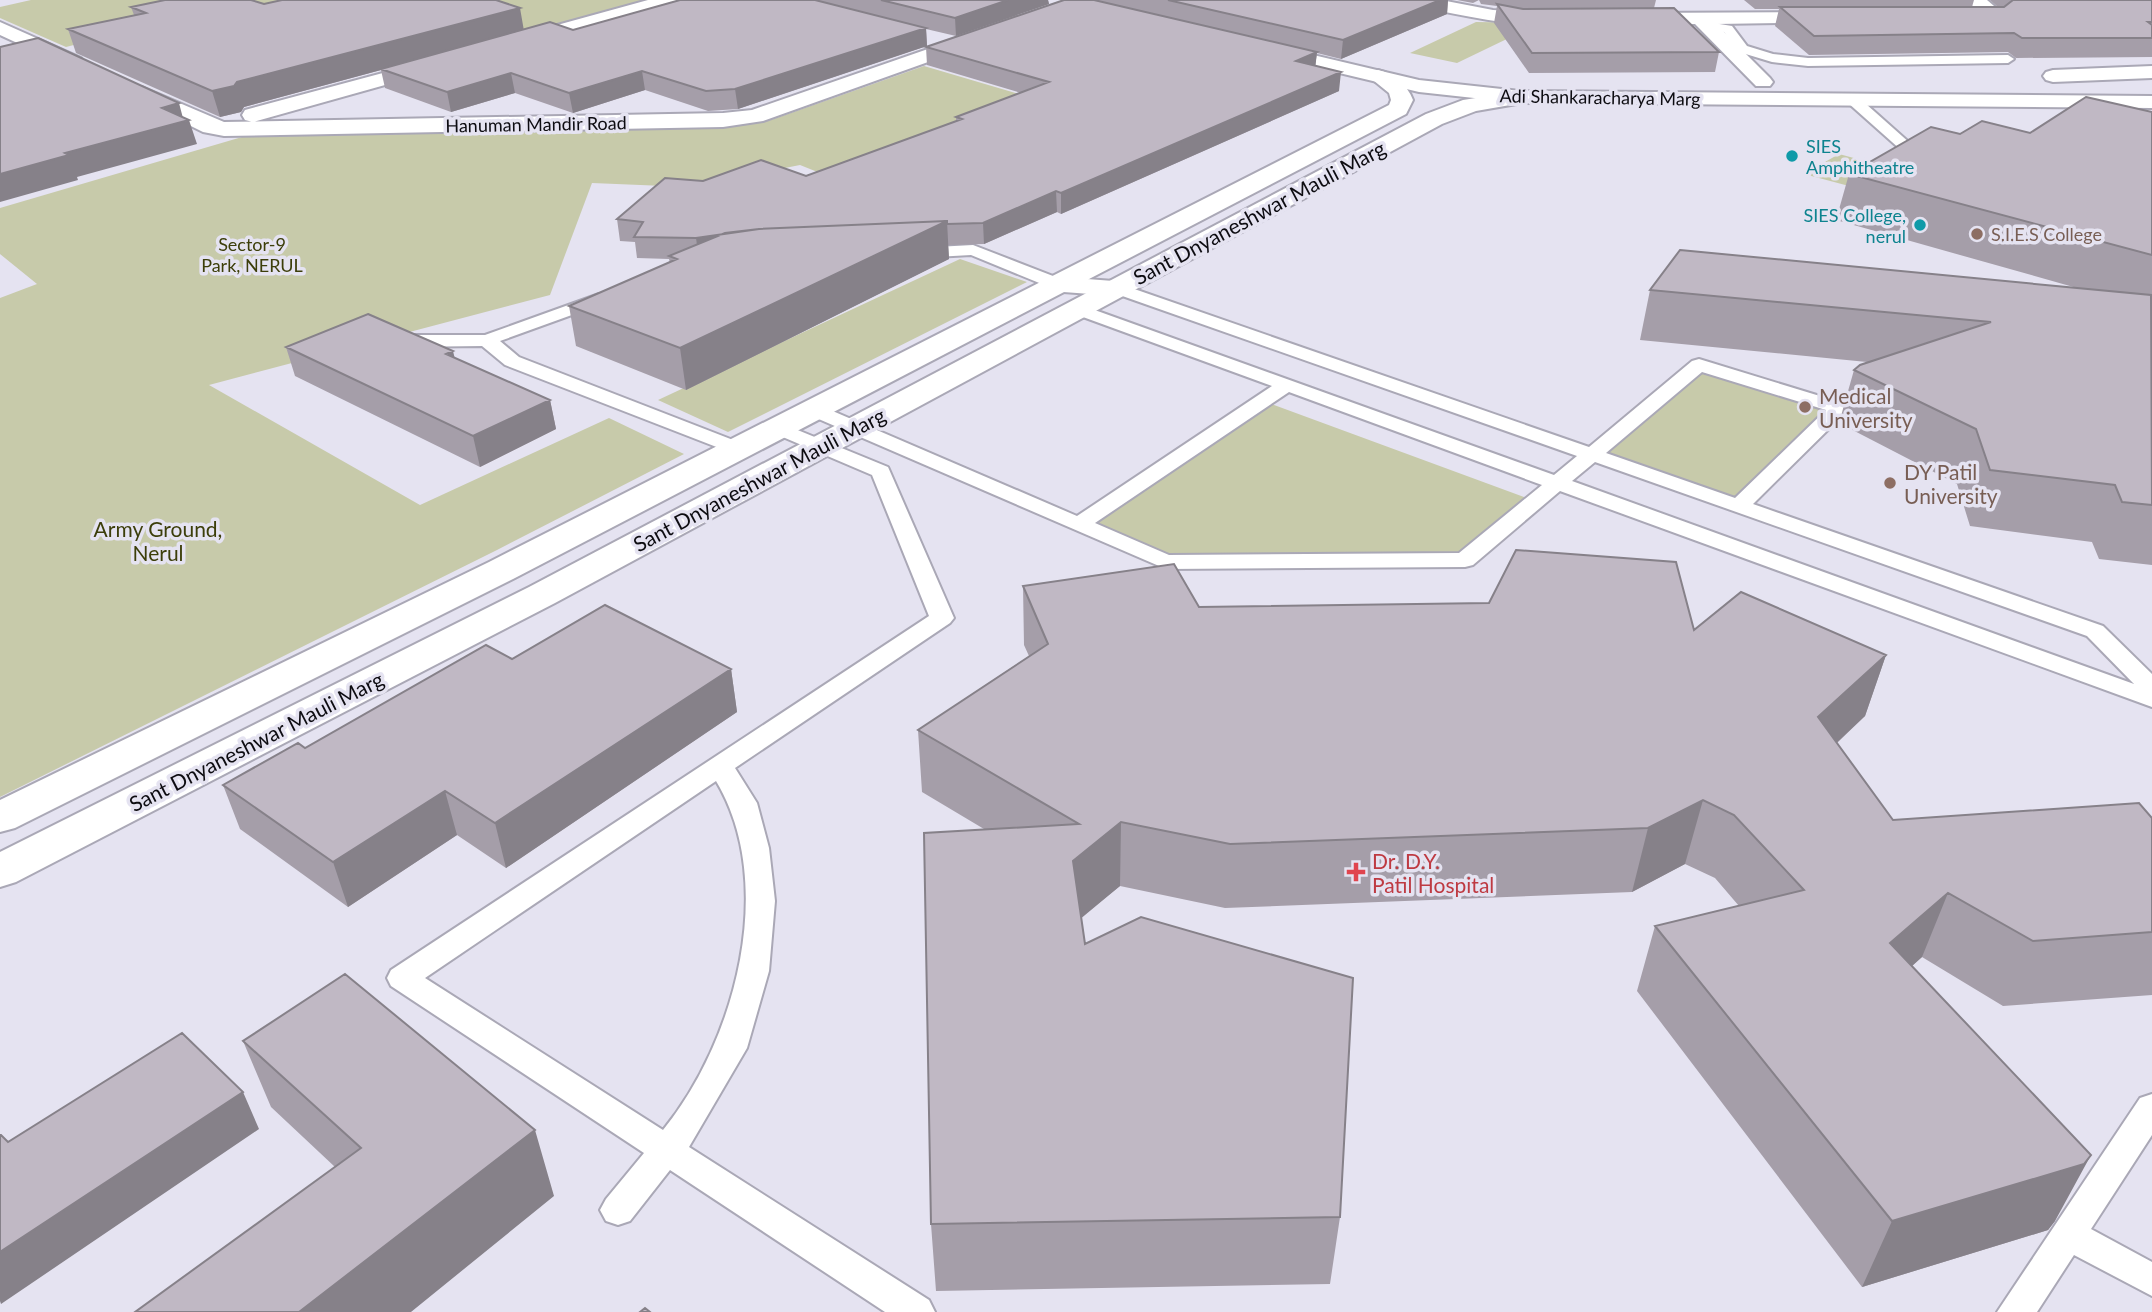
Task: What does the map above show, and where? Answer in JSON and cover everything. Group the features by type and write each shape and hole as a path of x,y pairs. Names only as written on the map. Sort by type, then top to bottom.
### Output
{"street":[{"path":"494,48 669,0"},
{"path":"1413,0 1506,18 1561,19"},
{"path":"1467,11 1488,0"},
{"path":"1949,18 1998,17 1975,0"},
{"path":"1616,19 1703,22 1852,18"},
{"path":"1703,22 1763,82"},
{"name":"Hanuman Mandir Road","path":"0,28 211,127 254,129 740,119 995,32"},
{"path":"929,38 956,45"},
{"name":"Adi Shankaracharya Marg","path":"1958,81 1487,80 1437,74 1251,38 1378,76 1449,91 1520,97 2152,102"},
{"path":"211,127 454,60"},
{"path":"1986,79 2016,71 2152,72"},
{"name":"Sant Dnyaneshwar Mauli Marg","path":"0,871 542,595 856,428 1069,297 1398,109 1402,100 1401,94 1396,87 1378,76"},
{"name":"Sant Dnyaneshwar Mauli Marg","path":"0,818 502,570 814,410 1069,297 1117,288 1434,119 1471,105 1520,97"},
{"path":"502,570 542,595"}],"lane":[{"path":"1703,22 1728,29 1743,49 1791,60 2016,71"},
{"path":"1852,99 1906,147"},
{"path":"2093,100 2116,115"},
{"path":"894,254 973,250 1069,297 1287,385 2152,699"},
{"path":"1117,288 2095,631 2152,688"},
{"path":"403,341 487,340 617,293"},
{"path":"487,340 512,361 738,449"},
{"path":"814,410 1166,562 1465,560 1699,365 1839,408 1739,506"},
{"path":"1079,524 1287,385"},
{"path":"778,428 881,471 942,618 402,978 916,1312"},
{"path":"618,1210 680,1133 731,1048 754,971 760,901 755,848 743,803 720,765"},
{"path":"2016,1312 2152,1107"},
{"path":"2068,1234 2152,1280"}],"green space":[{"path":"31,0 428,0 221,7 66,47 0,18 0,7"},
{"path":"428,0 650,0 529,33"},
{"path":"1476,22 1540,23 1457,63 1410,53"},
{"path":"924,66 1039,100 835,179 800,165 759,173 713,188 592,183 550,295 209,385 420,505 609,418 684,454 0,797 0,298 37,284 0,254 0,208 242,137 612,130 748,124 771,120"},
{"path":"1839,154 1913,174 1879,194 1804,174"},
{"path":"960,259 1027,282 728,432 658,400"},
{"path":"1699,365 1839,408 1739,506 1591,454"},
{"path":"1263,401 1535,501 1465,560 1166,562 1079,524"}],"building":[{"path":"165,0 251,0 264,4 282,0 496,0 520,8 237,82 234,86 212,91 68,29 146,13 131,7"},
{"path":"680,0 815,0 926,28 735,89 706,91 642,71 569,93 511,73 447,92 381,69 550,22 573,30"},
{"path":"881,0 1008,0 955,18"},
{"path":"1064,0 1094,0 1317,52 1296,61 1341,72 1061,193 1056,191 983,223 947,224 947,221 759,229 696,238 634,237 643,222 617,219 665,178 703,181 761,160 806,176 962,119 956,117 1049,82 926,47"},
{"path":"1168,0 1440,0 1343,40"},
{"path":"2013,0 2152,0 2152,22 2148,22 2152,25 2152,38 2022,38 2014,33 1814,36 1780,7 2004,7"},
{"path":"1497,4 1523,9 1674,8 1719,52 1532,53"},
{"path":"38,38 179,103 162,108 189,120 65,153 69,155 0,174 0,47"},
{"path":"2086,97 2152,112 2152,255 1849,174 1931,127 1960,134 1982,121 2030,133"},
{"path":"947,221 680,348 569,306 677,259 669,256 725,233 759,229"},
{"path":"1680,250 2151,295 2152,505 2122,502 2115,485 1990,470 1976,429 1854,370 1860,365 1991,322 1650,290"},
{"path":"368,314 453,351 446,354 550,400 473,436 286,347"},
{"path":"1516,550 1676,562 1694,630 1741,592 1886,655 1818,717 1893,820 2139,803 2152,818 2152,932 2033,941 1948,893 1890,943 2091,1155 2084,1164 1892,1221 1655,926 1804,890 1734,815 1703,800 1648,828 1230,844 1121,822 1073,861 1085,944 1141,917 1353,978 1340,1217 931,1224 924,833 1079,824 918,730 1048,644 1023,586 1174,564 1199,607 1489,603"},
{"path":"605,605 731,669 495,823 445,791 333,862 223,785 298,743 305,748 486,645 512,659"},
{"path":"345,974 535,1130 299,1312 135,1312 361,1148 243,1041"},
{"path":"182,1033 243,1092 0,1252 0,1135 8,1142"}],"place":[{"name":"SIES Amphitheatre","path":"1792,156"},
{"name":"SIES College, nerul","path":"1920,225"},
{"name":"S.I.E.S College","path":"1977,234"},
{"name":"Medical University","path":"1805,407"},
{"name":"DY Patil University","path":"1890,483"},
{"name":"Dr. D.Y. Patil Hospital","path":"1356,872"}],"park label":[{"name":"Sector-9 Park, NERUL","path":"252,254"},
{"name":"Army Ground, Nerul","path":"158,540"}]}
